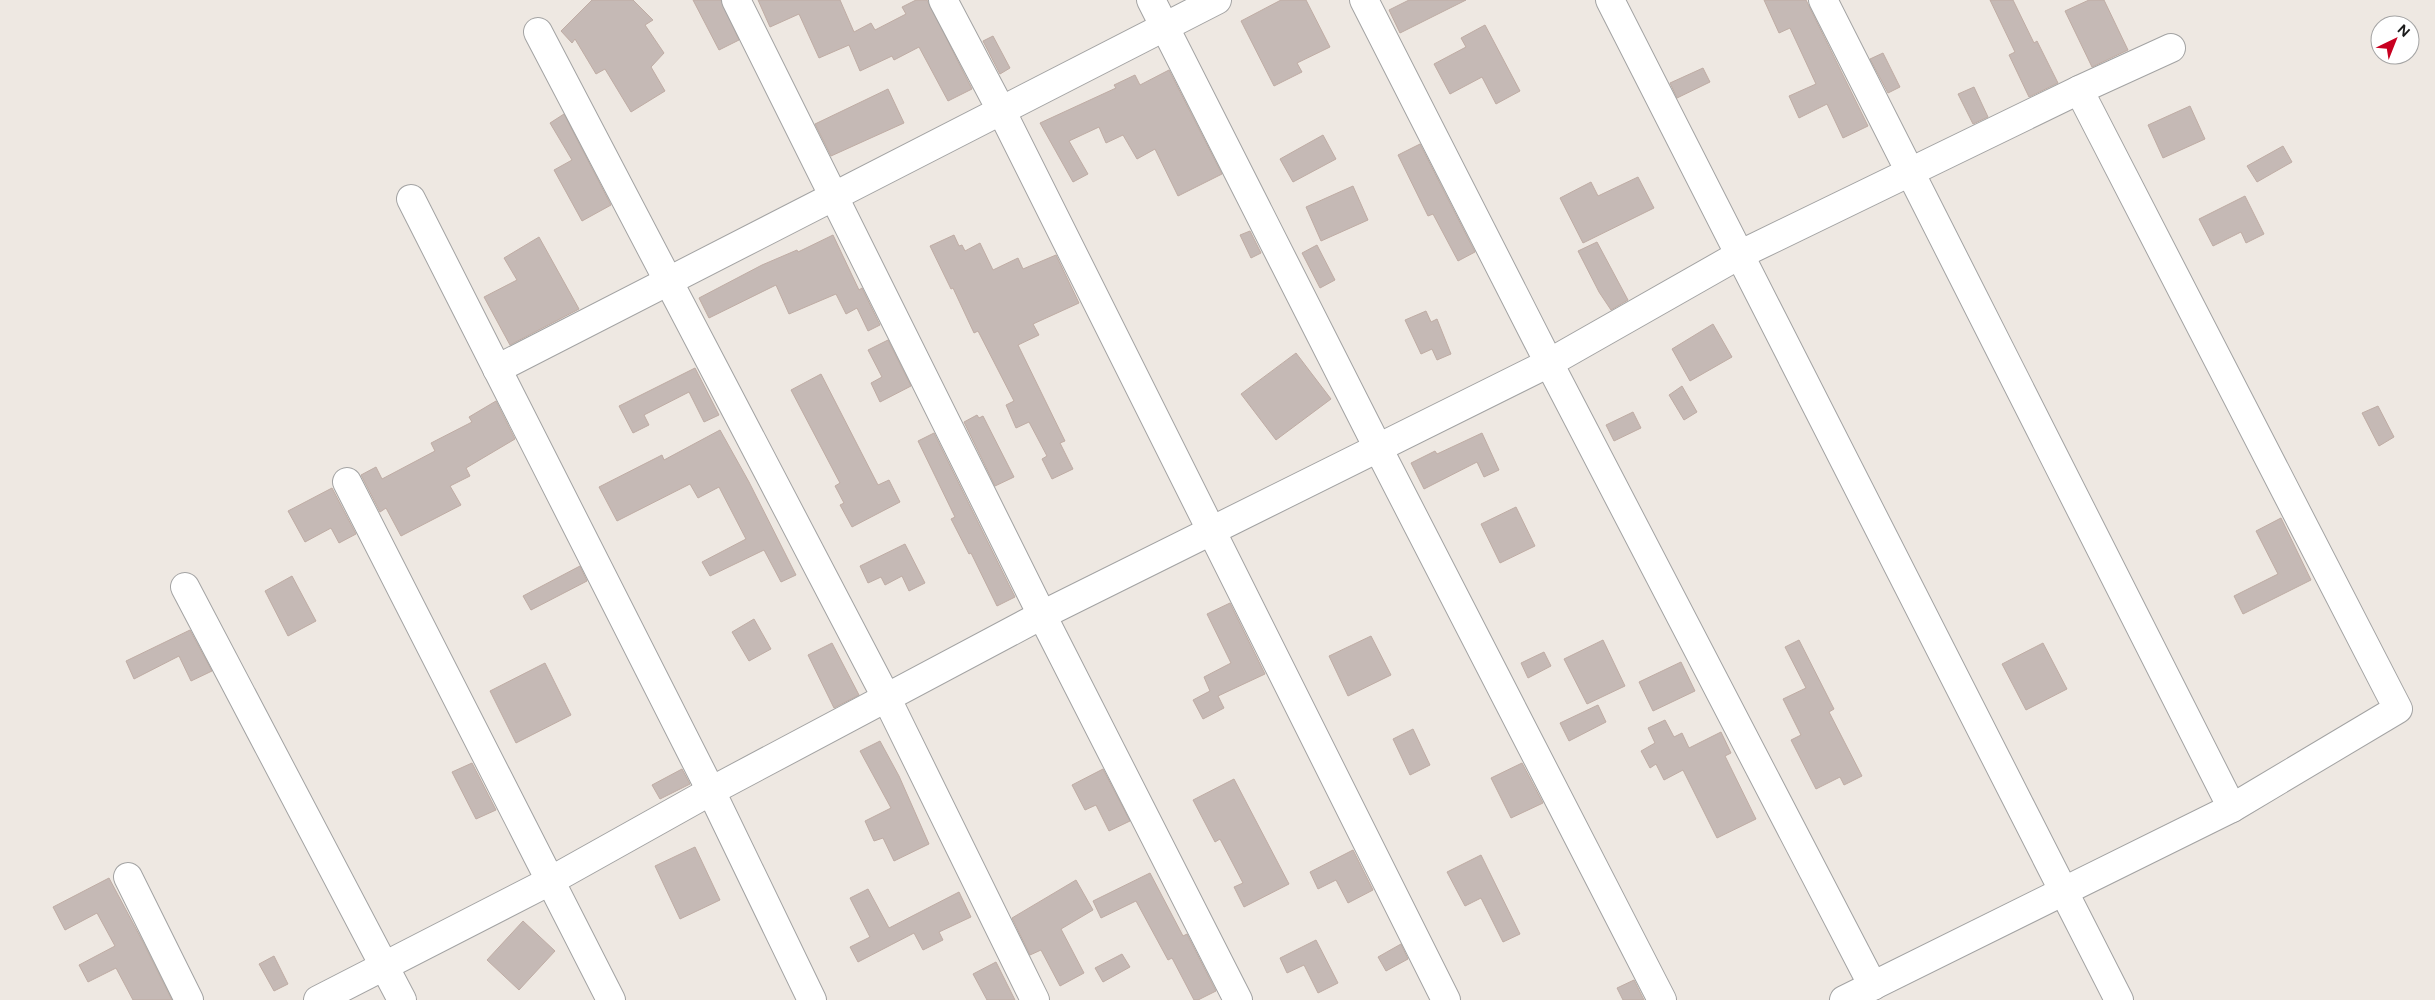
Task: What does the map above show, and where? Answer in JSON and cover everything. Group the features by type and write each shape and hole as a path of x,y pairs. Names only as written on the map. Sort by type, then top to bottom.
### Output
{"street":[{"path":"736,0 1042,615 1238,1000"},
{"path":"943,0 1001,110 1446,1000"},
{"path":"1151,0 1377,446 1662,1000"},
{"path":"497,369 1217,0"},
{"path":"1364,0 1549,363 1872,986"},
{"path":"1610,0 2119,1000"},
{"path":"1823,0 2232,808"},
{"path":"538,32 886,697 1035,1000"},
{"path":"318,1000 550,881 711,791 1042,615 1377,446 1549,363 1740,255 2079,90 2171,48"},
{"path":"1844,1000 2232,808 2398,709 2079,90"},
{"path":"411,199 711,791 812,1000"},
{"path":"347,482 611,1000"},
{"path":"186,587 402,1000"},
{"path":"128,877 189,1000"}],"building":[{"path":"592,0 633,0 653,20 645,25 664,53 651,67 665,91 631,112 605,69 596,74 575,39 572,43 561,31"},
{"path":"693,0 721,0 739,40 719,50"},
{"path":"758,0 840,0 854,32 871,23 875,30 906,14 902,7 916,0 927,0 972,89 948,101 919,47 894,60 892,56 860,71 849,45 819,58 799,14 770,27"},
{"path":"1281,0 1306,0 1330,47 1297,63 1302,72 1274,86 1241,21"},
{"path":"1409,0 1466,0 1400,33 1389,10"},
{"path":"1764,0 1806,0 1868,126 1843,138 1827,104 1799,118 1789,96 1816,84 1790,28 1779,33"},
{"path":"1990,0 2013,0 2034,43 2037,41 2058,83 2029,97 2009,55 2015,52"},
{"path":"2089,0 2104,0 2128,50 2092,67 2065,11"},
{"path":"1485,25 1520,91 1496,104 1482,77 1450,94 1434,64 1466,47 1461,38"},
{"path":"993,36 1010,68 1000,74 983,41"},
{"path":"1883,53 1900,87 1888,93 1870,59"},
{"path":"1703,68 1710,82 1677,98 1670,83"},
{"path":"1169,70 1222,174 1178,196 1155,149 1137,159 1123,135 1106,143 1099,127 1069,141 1088,174 1073,182 1040,123 1116,88 1114,85 1135,75 1140,85"},
{"path":"1974,87 1988,117 1973,124 1958,94"},
{"path":"888,89 904,123 831,156 815,124"},
{"path":"2190,106 2205,139 2163,158 2148,125"},
{"path":"564,114 611,205 582,221 554,170 572,160 550,123"},
{"path":"1323,135 1336,159 1293,182 1280,159"},
{"path":"1420,144 1475,252 1458,261 1433,214 1428,216 1398,155"},
{"path":"2283,146 2292,162 2257,182 2247,166"},
{"path":"1638,177 1654,208 1583,243 1560,198 1591,182 1598,196"},
{"path":"1353,186 1368,220 1321,241 1306,207"},
{"path":"2245,196 2264,234 2246,243 2241,232 2213,246 2199,219"},
{"path":"1250,231 1261,253 1251,258 1240,235"},
{"path":"833,235 859,290 862,288 880,325 868,331 857,308 846,314 836,294 789,314 776,285 709,318 699,298 762,265 797,250 798,252"},
{"path":"954,235 959,246 962,245 965,251 980,243 993,270 1018,258 1023,269 1056,255 1079,303 1033,324 1039,335 1018,345 1065,441 1060,443 1073,469 1052,479 1042,459 1047,456 1029,422 1016,428 1006,405 1014,401 978,331 974,333 953,288 951,289 930,246"},
{"path":"539,237 579,309 510,345 484,297 517,280 504,258"},
{"path":"1597,242 1628,300 1611,310 1599,292 1578,251"},
{"path":"1317,245 1335,280 1320,288 1302,253"},
{"path":"1426,311 1431,322 1437,319 1451,354 1437,360 1432,349 1421,354 1405,320"},
{"path":"1713,324 1732,357 1690,381 1672,349"},
{"path":"888,340 911,386 880,402 871,383 882,377 868,350"},
{"path":"1296,353 1331,399 1276,440 1241,394"},
{"path":"695,368 719,415 704,422 689,392 644,415 649,425 633,433 619,406"},
{"path":"821,374 878,485 889,480 900,502 852,527 840,505 844,503 835,486 840,483 791,390"},
{"path":"1682,386 1697,412 1684,420 1669,395"},
{"path":"496,401 515,439 466,468 470,476 450,486 461,505 401,536 386,508 380,512 361,475 376,467 382,479 435,451 431,443 472,422 469,417"},
{"path":"2378,406 2394,437 2379,446 2362,413"},
{"path":"1633,412 1641,428 1614,441 1606,425"},
{"path":"977,415 979,418 983,416 1014,477 995,486 964,422"},
{"path":"720,430 749,482 796,575 781,582 764,550 710,576 702,562 746,539 719,487 698,498 690,484 617,521 599,487 662,455 664,460"},
{"path":"934,433 1015,597 997,606 971,553 969,554 951,519 955,517 918,441"},
{"path":"1482,433 1499,470 1484,477 1477,462 1424,489 1411,463 1435,451 1437,454"},
{"path":"332,488 356,534 339,543 331,528 305,542 288,511"},
{"path":"1516,507 1535,546 1500,563 1481,524"},
{"path":"2281,518 2311,580 2243,614 2234,596 2278,574 2256,531"},
{"path":"905,544 925,583 909,591 902,576 885,585 881,577 868,583 860,566"},
{"path":"580,566 587,581 531,610 523,596"},
{"path":"292,576 316,621 288,636 265,591"},
{"path":"1230,603 1265,674 1218,696 1224,708 1203,719 1193,700 1210,691 1204,677 1231,663 1207,614"},
{"path":"754,619 771,649 749,661 732,632"},
{"path":"190,630 212,671 191,681 179,656 134,679 126,661"},
{"path":"1371,636 1391,675 1348,696 1329,656"},
{"path":"1603,640 1625,686 1587,704 1564,659"},
{"path":"1799,640 1834,709 1829,712 1862,776 1844,785 1840,777 1816,789 1791,740 1801,735 1783,699 1806,688 1785,647"},
{"path":"832,643 859,695 834,708 808,655"},
{"path":"2043,643 2067,689 2026,710 2002,664"},
{"path":"1544,652 1551,666 1528,678 1521,663"},
{"path":"1681,662 1695,691 1653,711 1639,682"},
{"path":"545,663 571,715 516,743 490,691"},
{"path":"1598,705 1606,722 1569,741 1560,723"},
{"path":"1665,720 1674,737 1682,733 1689,748 1721,732 1731,753 1725,756 1756,819 1717,838 1683,770 1664,780 1656,764 1650,768 1641,751 1655,743 1648,728"},
{"path":"1413,729 1430,765 1410,775 1393,739"},
{"path":"880,741 899,776 929,844 894,861 883,838 874,841 865,821 891,808 860,751"},
{"path":"472,763 496,810 476,819 452,772"},
{"path":"1522,763 1543,803 1511,818 1491,778"},
{"path":"682,769 690,784 660,799 652,785"},
{"path":"1103,769 1130,821 1109,831 1096,805 1085,810 1072,785"},
{"path":"1234,779 1289,884 1244,907 1234,887 1243,883 1220,839 1215,842 1193,800"},
{"path":"695,847 720,900 680,919 655,866"},
{"path":"1353,850 1373,890 1348,903 1336,880 1318,889 1310,872"},
{"path":"1481,855 1520,934 1503,942 1481,898 1465,906 1447,872"},
{"path":"1150,873 1183,936 1187,934 1216,991 1198,1000 1194,1000 1172,958 1168,960 1136,901 1101,918 1093,901"},
{"path":"109,878 172,1000 133,1000 116,968 88,982 79,965 115,946 97,913 65,930 53,907"},
{"path":"1076,880 1093,910 1061,929 1084,973 1060,986 1041,950 1030,955 1012,918"},
{"path":"868,889 889,928 959,892 971,917 939,932 943,940 923,950 914,933 858,962 850,947 870,937 850,898"},
{"path":"523,921 555,951 519,990 487,960"},
{"path":"1316,940 1338,983 1318,993 1304,965 1287,973 1280,958"},
{"path":"1401,944 1408,959 1386,971 1378,957"},
{"path":"1122,954 1130,967 1103,982 1095,968"},
{"path":"274,956 288,984 274,991 259,964"},
{"path":"996,962 1015,1000 987,1000 973,974"},
{"path":"1634,980 1644,1000 1623,1000 1617,988"}]}
